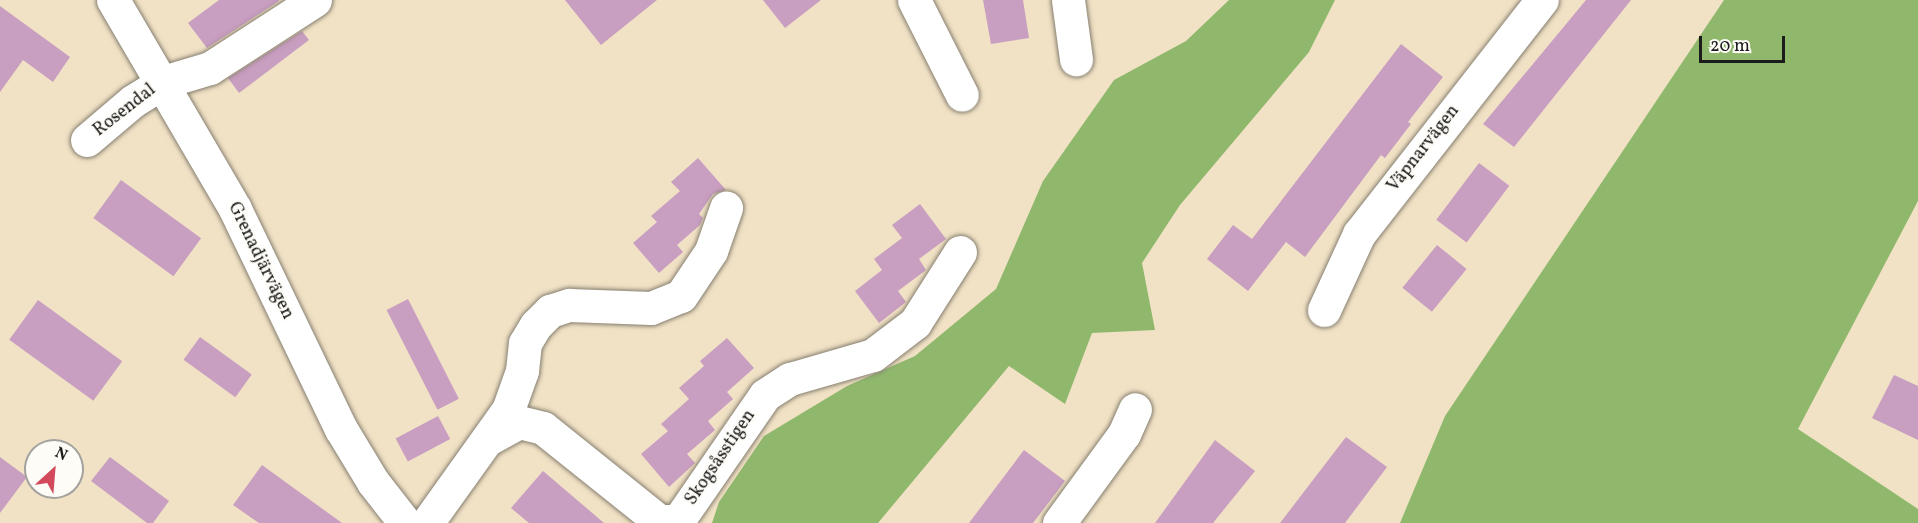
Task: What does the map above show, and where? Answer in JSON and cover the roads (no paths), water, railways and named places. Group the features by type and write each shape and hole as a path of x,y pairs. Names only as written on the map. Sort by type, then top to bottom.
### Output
{"street":[{"name":"Grenadjärvägen","path":"113,0 163,82 235,209 341,429 373,482 405,523"},
{"name":"Rosendal","path":"87,140 133,101 163,82 210,68 315,0"},
{"path":"914,0 962,95"},
{"path":"1068,0 1076,59"},
{"name":"Väpnarvägen","path":"1324,310 1359,234 1542,0"},
{"name":"Skogsåsstigen","path":"428,523 508,410 522,370 525,343 550,311 570,305 651,308 681,296 711,252 726,208"},
{"name":"Skogsåsstigen","path":"490,438 519,422 543,428 659,521 678,520 765,395 790,379 873,355 915,323 960,252"},
{"path":"1059,523 1124,435 1135,409"}]}
